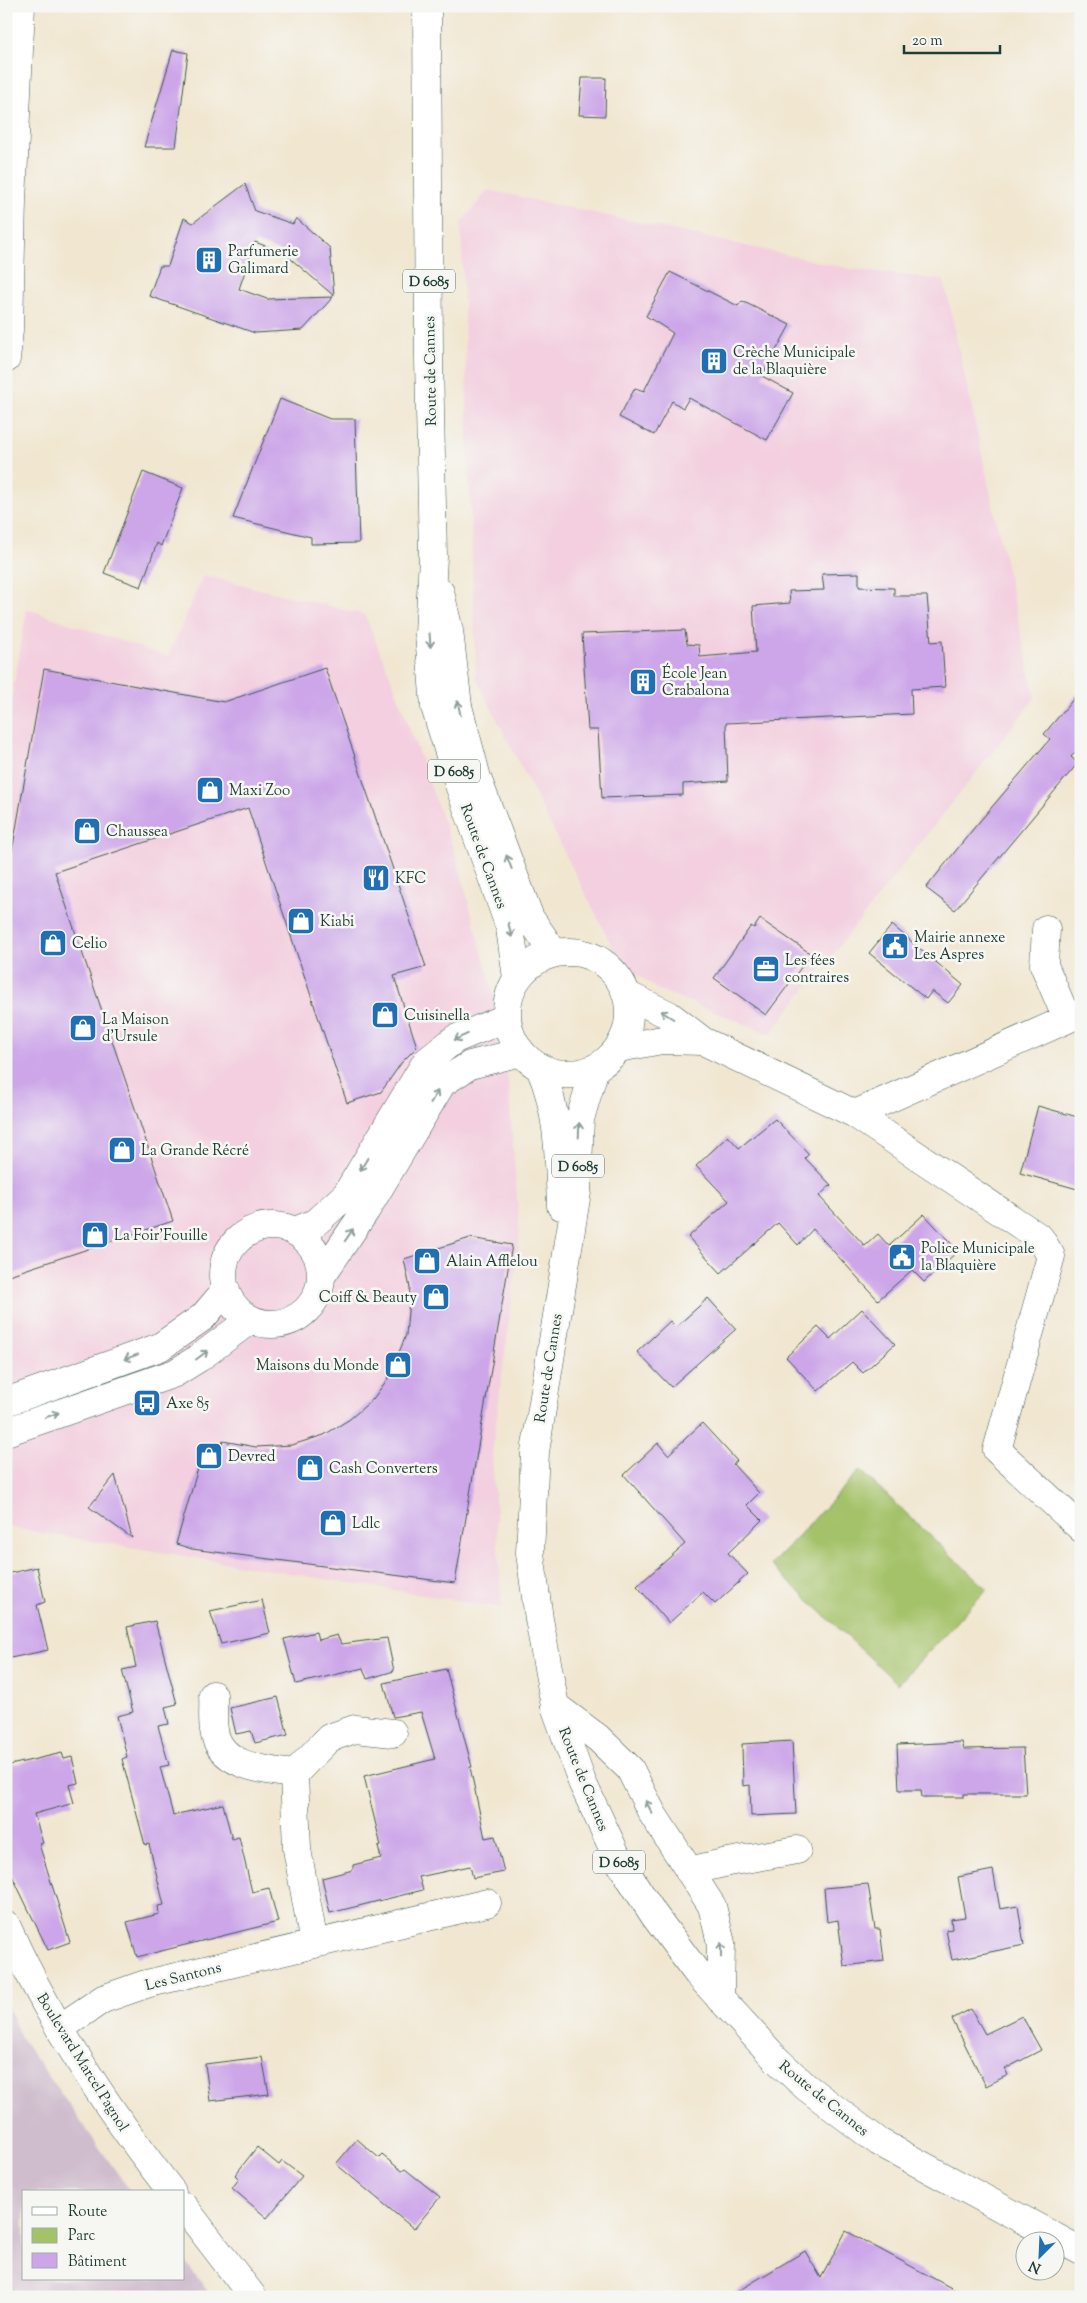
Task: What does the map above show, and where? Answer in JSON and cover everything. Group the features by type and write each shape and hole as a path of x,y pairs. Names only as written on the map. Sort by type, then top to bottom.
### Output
{"street":[{"path":"6,359 9,330 12,201 21,6"},
{"name":"Route de Cannes","path":"427,6 429,359 433,557 429,634 436,708 459,785 510,928 517,978"},
{"name":"Route de Cannes","path":"433,557 449,631 458,706 477,778 530,918 554,953"},
{"path":"855,1114 1074,1016 1044,964 1046,929"},
{"path":"574,951 595,957 618,976 627,995 630,1010 628,1028 619,1048 609,1059 595,1068 578,1074 561,1074 530,1060 510,1034 506,1018 508,998 517,978 534,961 554,953 574,951"},
{"path":"627,995 669,1015 702,1041 855,1114 1040,1238 1051,1256 997,1450 1081,1528"},
{"path":"295,1231 315,1223 346,1195 426,1062 455,1039 506,1018"},
{"path":"619,1048 662,1040 702,1041"},
{"path":"322,1276 320,1262 315,1250 306,1239 295,1231 283,1227 270,1226 258,1228 237,1240 227,1256 223,1273 226,1290 231,1302 251,1318 265,1323 280,1323 293,1319 304,1312 314,1301 322,1276 366,1210 442,1083 470,1066 530,1060"},
{"name":"Route de Cannes","path":"530,1060 549,1087 554,1117 564,1265"},
{"name":"Route de Cannes","path":"595,1068 580,1119 577,1192 535,1452 530,1553 538,1619 555,1706 582,1782 619,1861 654,1915 697,1973 760,2043 806,2087 879,2142 1081,2251"},
{"path":"6,1402 160,1347 203,1317 226,1290"},
{"path":"6,1432 175,1373 199,1358 251,1318"},
{"path":"213,1695 214,1732 226,1755 257,1769 294,1774"},
{"path":"555,1706 598,1738 630,1769 652,1813 712,1906 721,1943 720,1999"},
{"path":"314,1944 297,1849 294,1774 329,1738 355,1729 394,1732"},
{"path":"689,1871 796,1850"},
{"name":"Les Santons","path":"60,2028 103,1999 146,1984 487,1902"},
{"name":"Boulevard Marcel Pagnol","path":"6,1925 28,1974 60,2028 131,2140 170,2190"},
{"path":"185,2209 253,2297"}],"shaded area":[{"path":"488,190 851,269 944,280 1035,698 770,1034 657,989 620,962 476,678 461,223"},
{"name":"Axe 85","path":"203,575 365,615 395,688 457,859 496,1003 508,1081 520,1237 492,1453 502,1608 6,1527 6,731 27,609 168,657"},
{"path":"6,2005 22,2039 130,2190 22,2190 22,2280 185,2280 185,2261 212,2297 6,2297"}],"green space":[{"path":"860,1470 987,1589 898,1684 771,1565"}],"building":[{"path":"173,50 188,53 176,147 144,147"},
{"path":"582,78 606,78 605,116 579,115"},
{"name":"Parfumerie Galimard","path":"245,184 255,211 293,224 296,218 330,248 334,296 284,253 255,242 239,289 267,299 333,297 303,330 255,333 149,296 160,266 168,266 184,218 193,223"},
{"name":"Crèche Municipale de la Blaquière","path":"670,272 738,306 742,301 790,325 762,376 793,393 767,440 689,398 683,408 672,401 654,435 619,417 635,388 644,391 673,333 646,316"},
{"path":"280,399 330,419 355,419 359,543 311,544 311,537 233,518"},
{"path":"143,472 183,488 161,546 157,543 141,587 104,573"},
{"name":"École Jean Crabalona","path":"859,573 859,587 894,588 894,596 927,596 931,642 942,641 945,687 911,689 912,714 726,723 728,781 683,784 683,795 602,798 598,730 588,730 582,634 685,630 687,644 699,645 700,657 756,652 753,606 790,603 789,591 824,590 822,574"},
{"path":"325,668 426,967 394,976 417,1047 402,1062 381,1092 347,1103 248,808 55,872 173,1221 6,1276 6,886 44,669 224,702"},
{"path":"1081,690 1081,745 1071,757 1078,763 955,910 926,888 1050,739 1044,734"},
{"name":"Les fées contraires","path":"760,919 811,954 766,1015 714,978 751,926 754,928"},
{"name":"Mairie annexe Les Aspres","path":"892,925 963,985 948,1003 932,991 926,999 869,953"},
{"path":"1038,1106 1081,1118 1081,1190 1020,1173"},
{"path":"775,1119 809,1154 805,1158 831,1185 819,1196 865,1246 878,1234 889,1246 924,1214 958,1251 924,1282 912,1270 878,1300 813,1229 798,1245 778,1223 721,1273 688,1237 729,1201 696,1166 728,1136 739,1148"},
{"path":"470,1238 512,1245 455,1583 192,1549 176,1544 201,1458 208,1460 211,1453 218,1456 223,1441 256,1447 292,1445 324,1435 350,1419 373,1399 389,1377 406,1335 410,1288 404,1259"},
{"path":"708,1298 736,1329 671,1387 637,1352 670,1321 676,1327"},
{"path":"862,1309 895,1344 863,1373 852,1362 818,1391 786,1357 818,1327 830,1339"},
{"path":"702,1423 737,1461 733,1464 759,1493 747,1505 762,1520 728,1553 748,1574 715,1604 703,1592 669,1623 637,1586 685,1544 624,1475 658,1443 668,1455"},
{"path":"115,1475 132,1538 89,1507"},
{"path":"37,1567 45,1602 37,1605 48,1650 6,1659 6,1574"},
{"path":"262,1600 270,1633 221,1644 210,1611"},
{"path":"155,1621 177,1704 165,1707 169,1724 158,1726 169,1765 160,1767 173,1815 223,1804 232,1839 239,1837 252,1892 269,1888 278,1922 137,1957 127,1922 159,1914 158,1906 164,1905 149,1844 145,1845 122,1759 127,1757 117,1716 133,1712 122,1670 136,1667 127,1627"},
{"path":"316,1632 318,1640 337,1635 341,1644 387,1638 394,1671 367,1679 363,1668 296,1684 284,1639"},
{"path":"446,1669 472,1767 470,1767 485,1838 495,1836 504,1872 473,1878 470,1866 419,1877 423,1890 330,1913 322,1878 353,1870 353,1865 381,1858 378,1847 381,1846 364,1776 435,1759 421,1712 393,1717 384,1683"},
{"path":"278,1697 288,1735 255,1743 251,1731 236,1734 230,1708"},
{"path":"792,1741 796,1814 751,1816 750,1785 743,1786 742,1744"},
{"path":"962,1742 964,1749 1023,1748 1026,1794 964,1794 964,1797 922,1797 921,1790 899,1790 897,1745"},
{"path":"62,1753 64,1759 72,1757 78,1783 69,1785 74,1803 34,1814 43,1843 39,1844 70,1942 48,1950 6,1863 6,1766"},
{"path":"993,1870 1000,1909 1018,1906 1024,1945 952,1960 946,1930 952,1929 951,1919 965,1917 958,1877"},
{"path":"868,1884 875,1929 880,1929 884,1961 844,1966 838,1920 827,1922 824,1888"},
{"path":"971,2009 985,2034 1022,2016 1041,2050 1005,2069 1008,2075 986,2086 952,2019"},
{"path":"262,2057 269,2094 210,2101 205,2064"},
{"path":"357,2139 379,2158 382,2155 402,2171 405,2169 440,2197 414,2229 336,2164"},
{"path":"257,2147 279,2165 282,2161 302,2176 267,2218 232,2188 239,2179 235,2175"},
{"path":"846,2231 968,2297 728,2297 805,2251 821,2278"}],"place":[{"name":"Parfumerie Galimard","path":"209,260"},
{"name":"Crèche Municipale de la Blaquière","path":"714,361"},
{"name":"École Jean Crabalona","path":"643,682"},
{"name":"Maxi Zoo","path":"210,790"},
{"name":"Chaussea","path":"87,831"},
{"name":"KFC","path":"376,878"},
{"name":"Kiabi","path":"301,921"},
{"name":"Celio","path":"53,943"},
{"name":"Mairie annexe Les Aspres","path":"895,946"},
{"name":"Les fées contraires","path":"766,969"},
{"name":"Cuisinella","path":"385,1015"},
{"name":"La Maison d'Ursule","path":"83,1028"},
{"name":"La Grande Récré","path":"122,1150"},
{"name":"La Foir'Fouille","path":"95,1235"},
{"name":"Police Municipale la Blaquière","path":"902,1257"},
{"name":"Alain Afflelou","path":"427,1261"},
{"name":"Coiff & Beauty","path":"436,1297"},
{"name":"Maisons du Monde","path":"398,1365"},
{"name":"Axe 85","path":"147,1403"},
{"name":"Devred","path":"209,1456"},
{"name":"Cash Converters","path":"310,1468"},
{"name":"Ldlc","path":"333,1523"}]}
